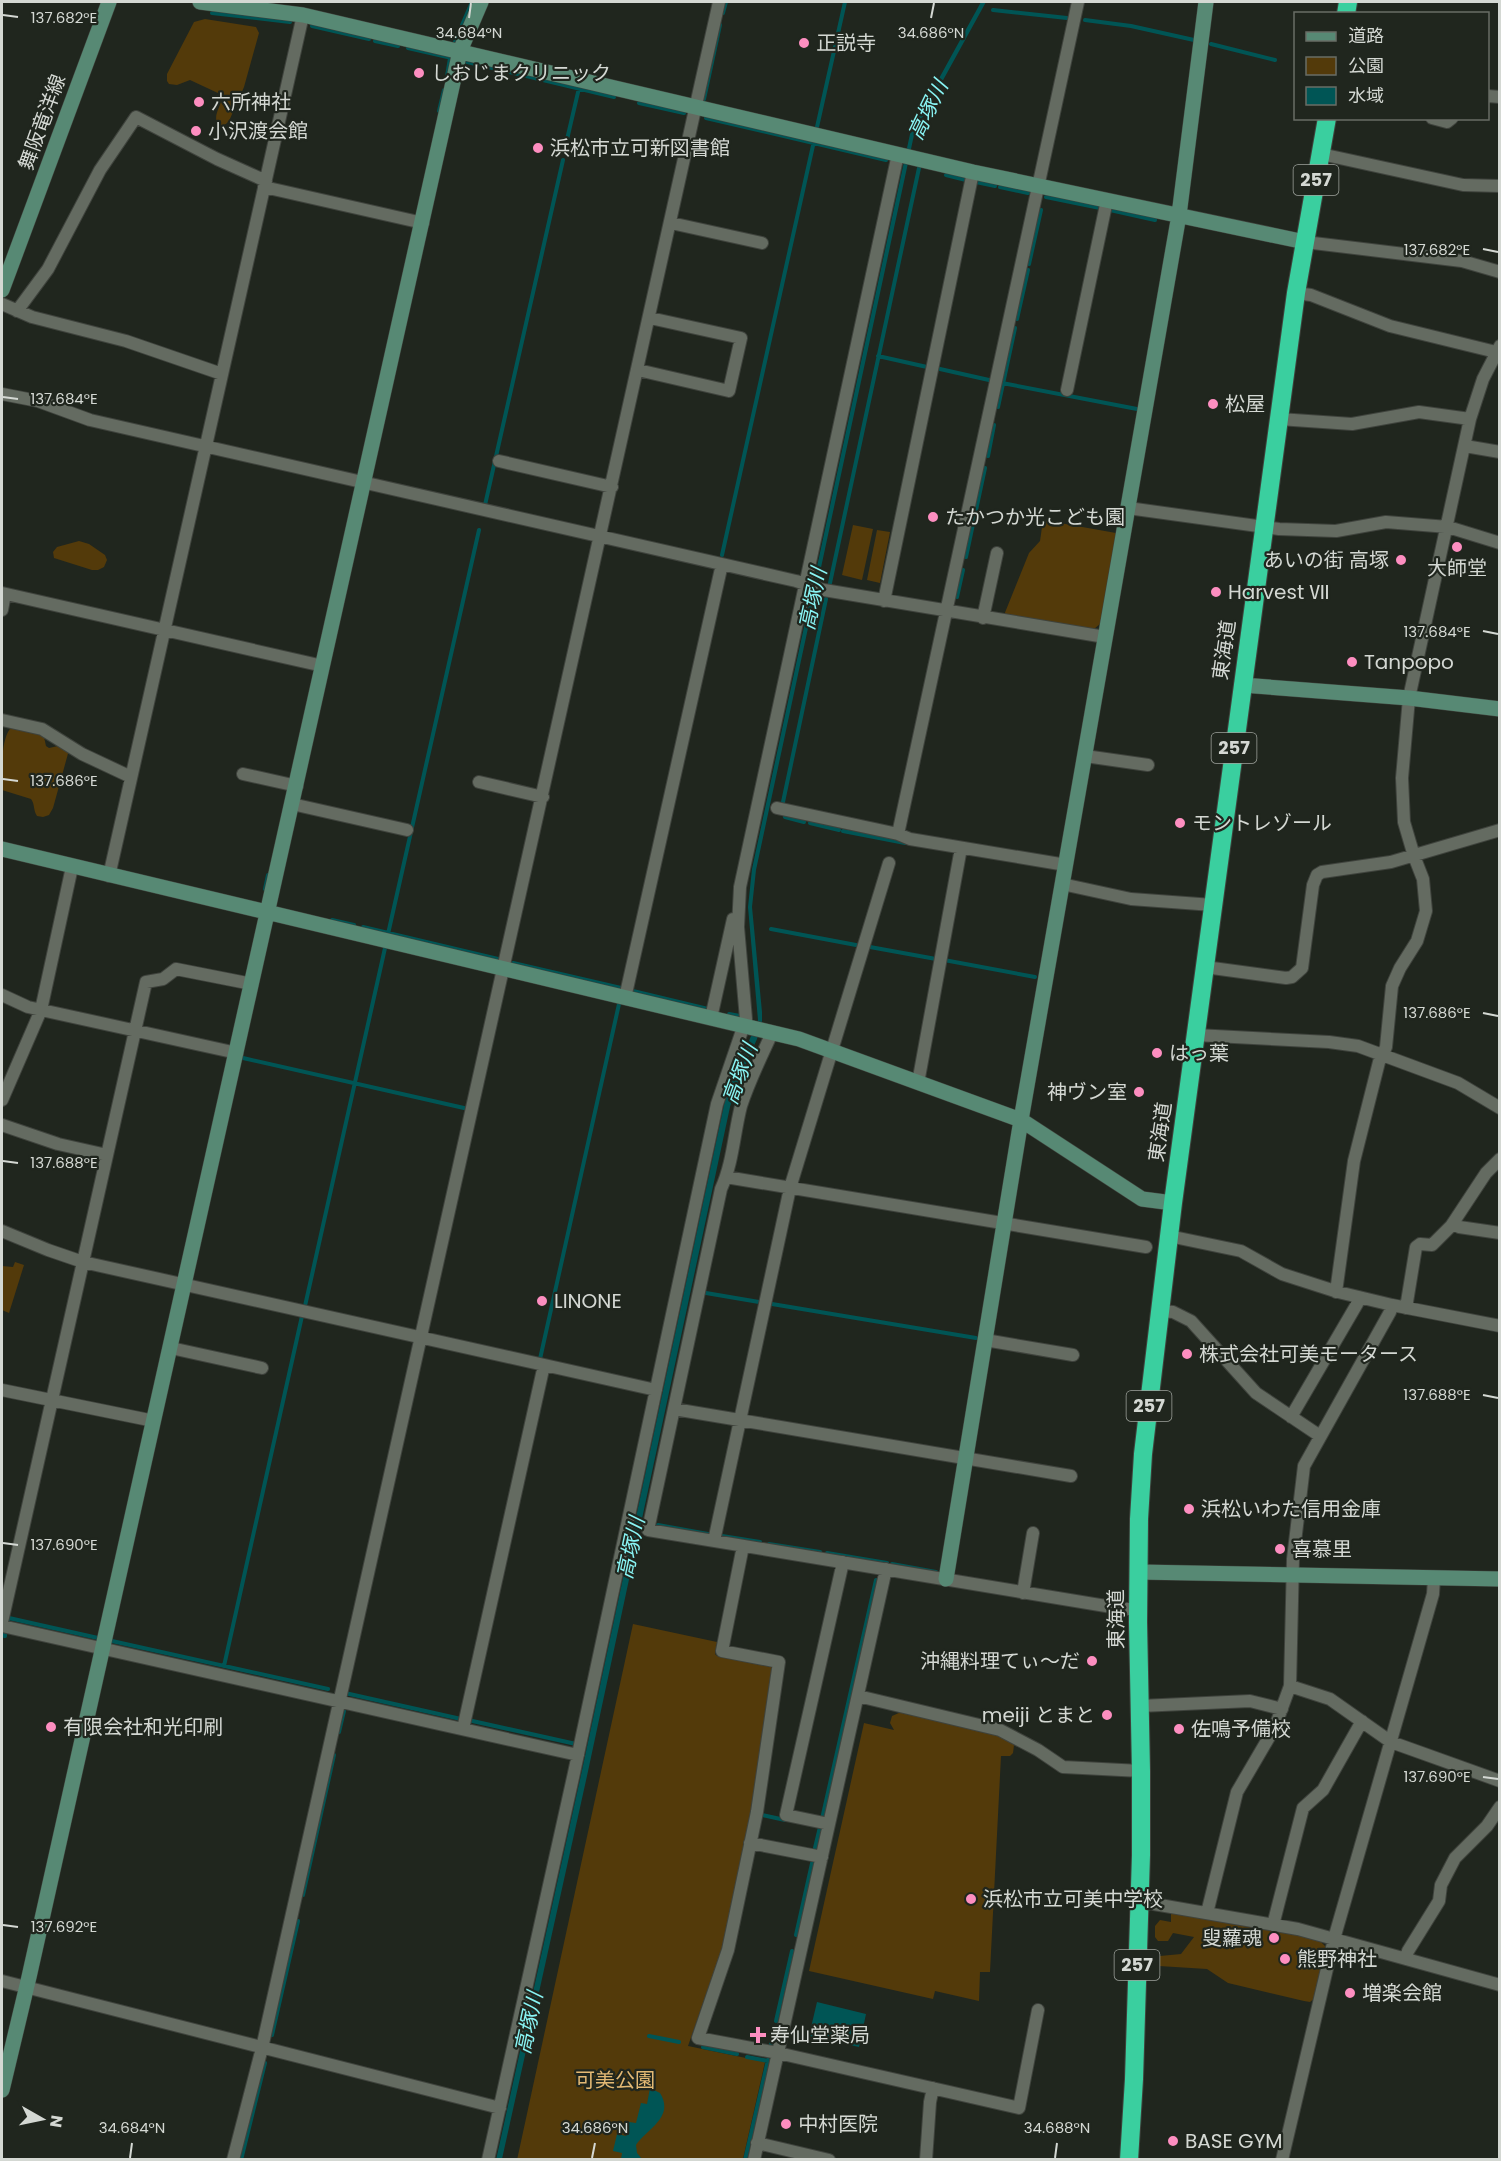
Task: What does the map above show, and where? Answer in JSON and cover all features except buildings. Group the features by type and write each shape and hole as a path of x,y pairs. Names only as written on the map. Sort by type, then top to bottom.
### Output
{"highway":[{"name":"東海道","path":"1129,2160 1139,1904 1141,1771 1138,1609 1142,1475 1173,1203 1242,685 1296,293 1327,120"}],"street":[{"name":"舞阪竜洋線","path":"2,290 109,2"},
{"path":"204,2 297,10 460,51 973,172 1305,242 1462,261 1500,272"},
{"path":"2,2090 171,1348 460,51 481,2"},
{"path":"233,2160 262,2048 719,2"},
{"path":"898,834 1078,2"},
{"path":"946,1580 1021,1120 1179,215 1206,2"},
{"path":"109,876 265,184 297,10"},
{"path":"17,311 48,269 100,170 136,117 265,184 423,223"},
{"path":"1321,154 1463,185 1500,186"},
{"path":"488,2160 578,1755 717,1104 746,1026 747,1012 738,927 740,887 812,587 904,155"},
{"path":"884,601 973,172"},
{"path":"1067,390 1107,200"},
{"path":"671,223 762,243"},
{"path":"1296,293 1311,295 1390,326 1498,349 1483,379 1470,419 1409,698 1401,793 1404,822 1425,889 1426,911 1417,941 1392,986 1386,1047 1382,1054 1355,1152 1336,1292"},
{"path":"2,304 32,317 126,341 222,374"},
{"path":"638,370 729,391 741,338 650,318"},
{"path":"2,394 39,401 90,420 601,536 812,587 946,612 1106,637"},
{"path":"1279,419 1352,424 1419,412 1470,419"},
{"path":"1465,446 1500,452"},
{"path":"499,461 612,487"},
{"path":"1128,508 1264,527 1336,531 1386,522 1448,527 1500,543"},
{"path":"983,618 997,553"},
{"path":"625,998 722,564"},
{"path":"2,610 3,593 323,666"},
{"path":"1242,685 1409,698 1500,709"},
{"path":"2,720 42,729 82,754 131,777"},
{"path":"1085,756 1148,765"},
{"path":"243,774 297,786"},
{"path":"479,782 543,797"},
{"path":"292,804 407,830"},
{"path":"777,808 898,834 910,839 1066,865"},
{"path":"1205,967 1293,977 1298,974 1304,962 1313,885 1317,875 1327,870 1391,862 1500,830"},
{"path":"918,1083 961,848"},
{"path":"2,849 746,1026 832,1051 1021,1120 1142,1199 1173,1203"},
{"path":"714,1541 790,1188 890,863"},
{"path":"2,1100 40,1010 72,867"},
{"path":"1062,884 1131,899 1213,905"},
{"path":"711,1018 733,919 738,907"},
{"path":"252,984 176,969 163,979 146,982 2,1624 578,1755"},
{"path":"2,995 16,1003 40,1010 237,1053"},
{"path":"769,1032 746,1093 726,1178 721,1188 648,1530 1023,1593 1124,1609 1138,1609"},
{"path":"1196,1035 1343,1043 1382,1054 1458,1083 1500,1108"},
{"path":"2,1125 58,1144 107,1155"},
{"path":"1407,1308 1416,1247 1420,1244 1432,1245 1453,1223 1486,1173 1500,1159"},
{"path":"726,1178 1146,1247"},
{"path":"1453,1223 1459,1227 1500,1233"},
{"path":"2,1231 83,1262 656,1390"},
{"path":"1169,1236 1241,1251 1281,1274 1336,1292 1500,1326"},
{"path":"1291,1417 1359,1297"},
{"path":"1207,1913 1237,1792 1271,1735 1290,1686 1293,1575 1304,1466 1392,1305"},
{"path":"1160,1311 1173,1312 1191,1321 1256,1393 1320,1436"},
{"path":"985,1340 1073,1355"},
{"path":"171,1348 262,1368"},
{"path":"463,1729 544,1365"},
{"path":"2,1390 154,1420"},
{"path":"674,1409 1071,1476"},
{"path":"1023,1593 1033,1533"},
{"path":"743,1546 722,1651 779,1662 758,1802 728,1950 698,2038 778,2053 1019,2108 1038,2010"},
{"path":"829,1824 786,1815 843,1562"},
{"path":"754,2160 886,1569"},
{"path":"1139,1572 1500,1579"},
{"path":"1282,2160 1334,1939 1434,1594 1434,1578"},
{"path":"1290,1686 1330,1699 1391,1742 1500,1781"},
{"path":"858,1696 999,1730 1038,1750 1063,1767 1141,1771"},
{"path":"1140,1706 1250,1701 1282,1709"},
{"path":"1273,1925 1304,1808 1323,1790 1362,1721"},
{"path":"1406,1959 1408,1951 1438,1901 1441,1885 1455,1858 1487,1826 1500,1807"},
{"path":"750,1843 822,1857"},
{"path":"1139,1904 1154,1904 1298,1929 1500,1985"},
{"path":"2,1981 500,2108"},
{"path":"926,2160 933,2088"},
{"path":"757,2143 829,2160"}],"green space":[{"path":"205,19 256,27 259,33 244,87 229,121 223,125 217,123 216,119 221,102 220,94 190,80 177,85 169,84 167,81 167,74 194,22"},
{"path":"1043,520 1116,533 1100,624 1094,629 1004,615 1029,553 1040,541"},
{"path":"853,525 873,529 862,580 842,575"},
{"path":"877,530 890,532 880,583 867,580"},
{"path":"79,541 89,544 105,555 107,560 104,567 92,570 54,558 53,552 57,547"},
{"path":"13,726 30,728 44,737 46,746 49,748 58,746 69,750 49,815 37,816 31,799 2,790 4,746 6,737"},
{"path":"15,1262 24,1265 9,1313 2,1310 2,1266 13,1267"},
{"name":"可美公園","path":"633,1624 717,1642 715,1654 717,1656 772,1667 751,1811 722,1949 688,2046 765,2062 743,2159 517,2160"},
{"path":"901,1712 998,1735 1014,1745 1010,1756 1001,1756 990,1972 980,1972 979,2001 935,1991 933,1999 809,1971 864,1723 894,1730 890,1723 892,1716"},
{"path":"1171,1912 1297,1934 1320,1941 1327,1948 1315,1998 1310,2002 1304,2001 1228,1983 1207,1969 1159,1966 1157,1961 1160,1956 1181,1954 1194,1937 1173,1933 1168,1941 1158,1941 1155,1937 1155,1926 1160,1920 1171,1922"}],"water":[{"name":"高塚川","path":"981,2 986,2 914,135 756,870 752,907 762,1021 730,1107 587,1776 502,2159 496,2160 724,1105 729,1087 758,1020 748,907 752,869 910,134"},
{"path":"817,2002 866,2014 859,2047 809,2036"},
{"path":"650,2088 660,2093 664,2101 662,2116 636,2145 637,2153 642,2159 621,2159 622,2153 613,2151 617,2134 626,2136 629,2122 636,2123 641,2103 647,2104"}],"waterway":[{"path":"462,25 472,2"},
{"path":"723,13 726,2"},
{"path":"817,127 845,2"},
{"path":"993,10 1067,18"},
{"path":"212,13 290,22"},
{"path":"1085,20 1131,26 1194,40"},
{"path":"704,99 720,25"},
{"path":"312,26 369,39"},
{"path":"455,42 459,34"},
{"path":"375,41 398,46"},
{"path":"1211,44 1275,60"},
{"path":"408,48 452,58"},
{"path":"447,76 450,58"},
{"path":"467,62 614,97"},
{"path":"565,148 579,88"},
{"path":"439,111 444,90"},
{"path":"639,103 684,113"},
{"path":"706,118 886,160"},
{"path":"722,555 814,141"},
{"path":"485,505 563,160"},
{"name":"高塚川","path":"830,583 919,168"},
{"path":"946,175 966,180"},
{"path":"976,182 995,186"},
{"path":"1000,187 1028,193"},
{"path":"1046,197 1100,208"},
{"path":"1029,264 1041,210"},
{"path":"1110,210 1155,220"},
{"path":"1017,319 1028,270"},
{"path":"998,407 1015,328"},
{"path":"878,356 927,367"},
{"path":"940,369 989,380"},
{"path":"1002,383 1137,409"},
{"path":"988,456 994,425"},
{"path":"966,557 985,468"},
{"path":"388,934 479,530"},
{"path":"957,597 963,570"},
{"name":"高塚川","path":"783,802 826,599"},
{"path":"785,817 804,822"},
{"path":"810,823 839,830"},
{"path":"843,831 905,843"},
{"path":"265,889 268,875"},
{"path":"332,920 354,925"},
{"path":"363,927 498,959"},
{"path":"771,929 856,945"},
{"path":"870,947 936,959"},
{"path":"305,1306 385,948"},
{"path":"944,960 1035,977"},
{"path":"513,963 621,988"},
{"path":"633,991 708,1009"},
{"path":"540,1359 619,1004"},
{"path":"729,1014 740,1016"},
{"path":"243,1058 464,1108"},
{"path":"706,1293 759,1302"},
{"path":"772,1304 976,1338"},
{"path":"224,1666 302,1316"},
{"name":"高塚川","path":"658,1525 708,1534"},
{"path":"722,1536 760,1542"},
{"path":"769,1544 820,1552"},
{"path":"827,1553 887,1563"},
{"path":"892,1564 936,1572"},
{"path":"822,1819 876,1580"},
{"path":"8,1620 9,1618 98,1638"},
{"path":"2,1635 5,1636 5,1634"},
{"path":"112,1641 328,1689"},
{"path":"345,1693 461,1719"},
{"path":"339,1732 344,1711"},
{"path":"468,1720 576,1744"},
{"path":"303,1895 334,1755"},
{"path":"762,1815 785,1820"},
{"path":"814,1852 820,1827"},
{"path":"796,1935 813,1859"},
{"path":"272,2035 298,1921"},
{"path":"776,2021 792,1951"},
{"path":"771,2044 774,2032"},
{"path":"649,2036 679,2042"},
{"path":"703,2047 737,2054"},
{"path":"747,2057 768,2061"},
{"path":"745,2160 768,2060"},
{"path":"241,2160 265,2063"}],"place":[{"name":"正説寺","path":"804,43"},
{"name":"しおじまクリニック","path":"419,73"},
{"name":"六所神社","path":"199,102"},
{"name":"小沢渡会館","path":"196,131"},
{"name":"浜松市立可新図書館","path":"538,148"},
{"name":"松屋","path":"1213,404"},
{"name":"たかつか光こども園","path":"933,517"},
{"name":"大師堂","path":"1457,547"},
{"name":"あいの街 高塚","path":"1401,560"},
{"name":"Harvest Ⅶ","path":"1216,592"},
{"name":"Tanpopo","path":"1352,662"},
{"name":"モントレゾール","path":"1180,823"},
{"name":"はっ葉","path":"1157,1053"},
{"name":"神ヴン室","path":"1139,1092"},
{"name":"LINONE","path":"542,1301"},
{"name":"株式会社可美モータース","path":"1187,1354"},
{"name":"浜松いわた信用金庫","path":"1189,1509"},
{"name":"喜慕里","path":"1280,1549"},
{"name":"沖縄料理てぃ〜だ","path":"1092,1661"},
{"name":"meiji とまと","path":"1107,1715"},
{"name":"有限会社和光印刷","path":"51,1727"},
{"name":"佐鳴予備校","path":"1179,1729"},
{"name":"浜松市立可美中学校","path":"971,1899"},
{"name":"叟蘿魂","path":"1274,1938"},
{"name":"熊野神社","path":"1285,1959"},
{"name":"増楽会館","path":"1350,1993"},
{"name":"寿仙堂薬局","path":"758,2035"},
{"name":"中村医院","path":"786,2124"},
{"name":"BASE GYM","path":"1173,2141"}]}
